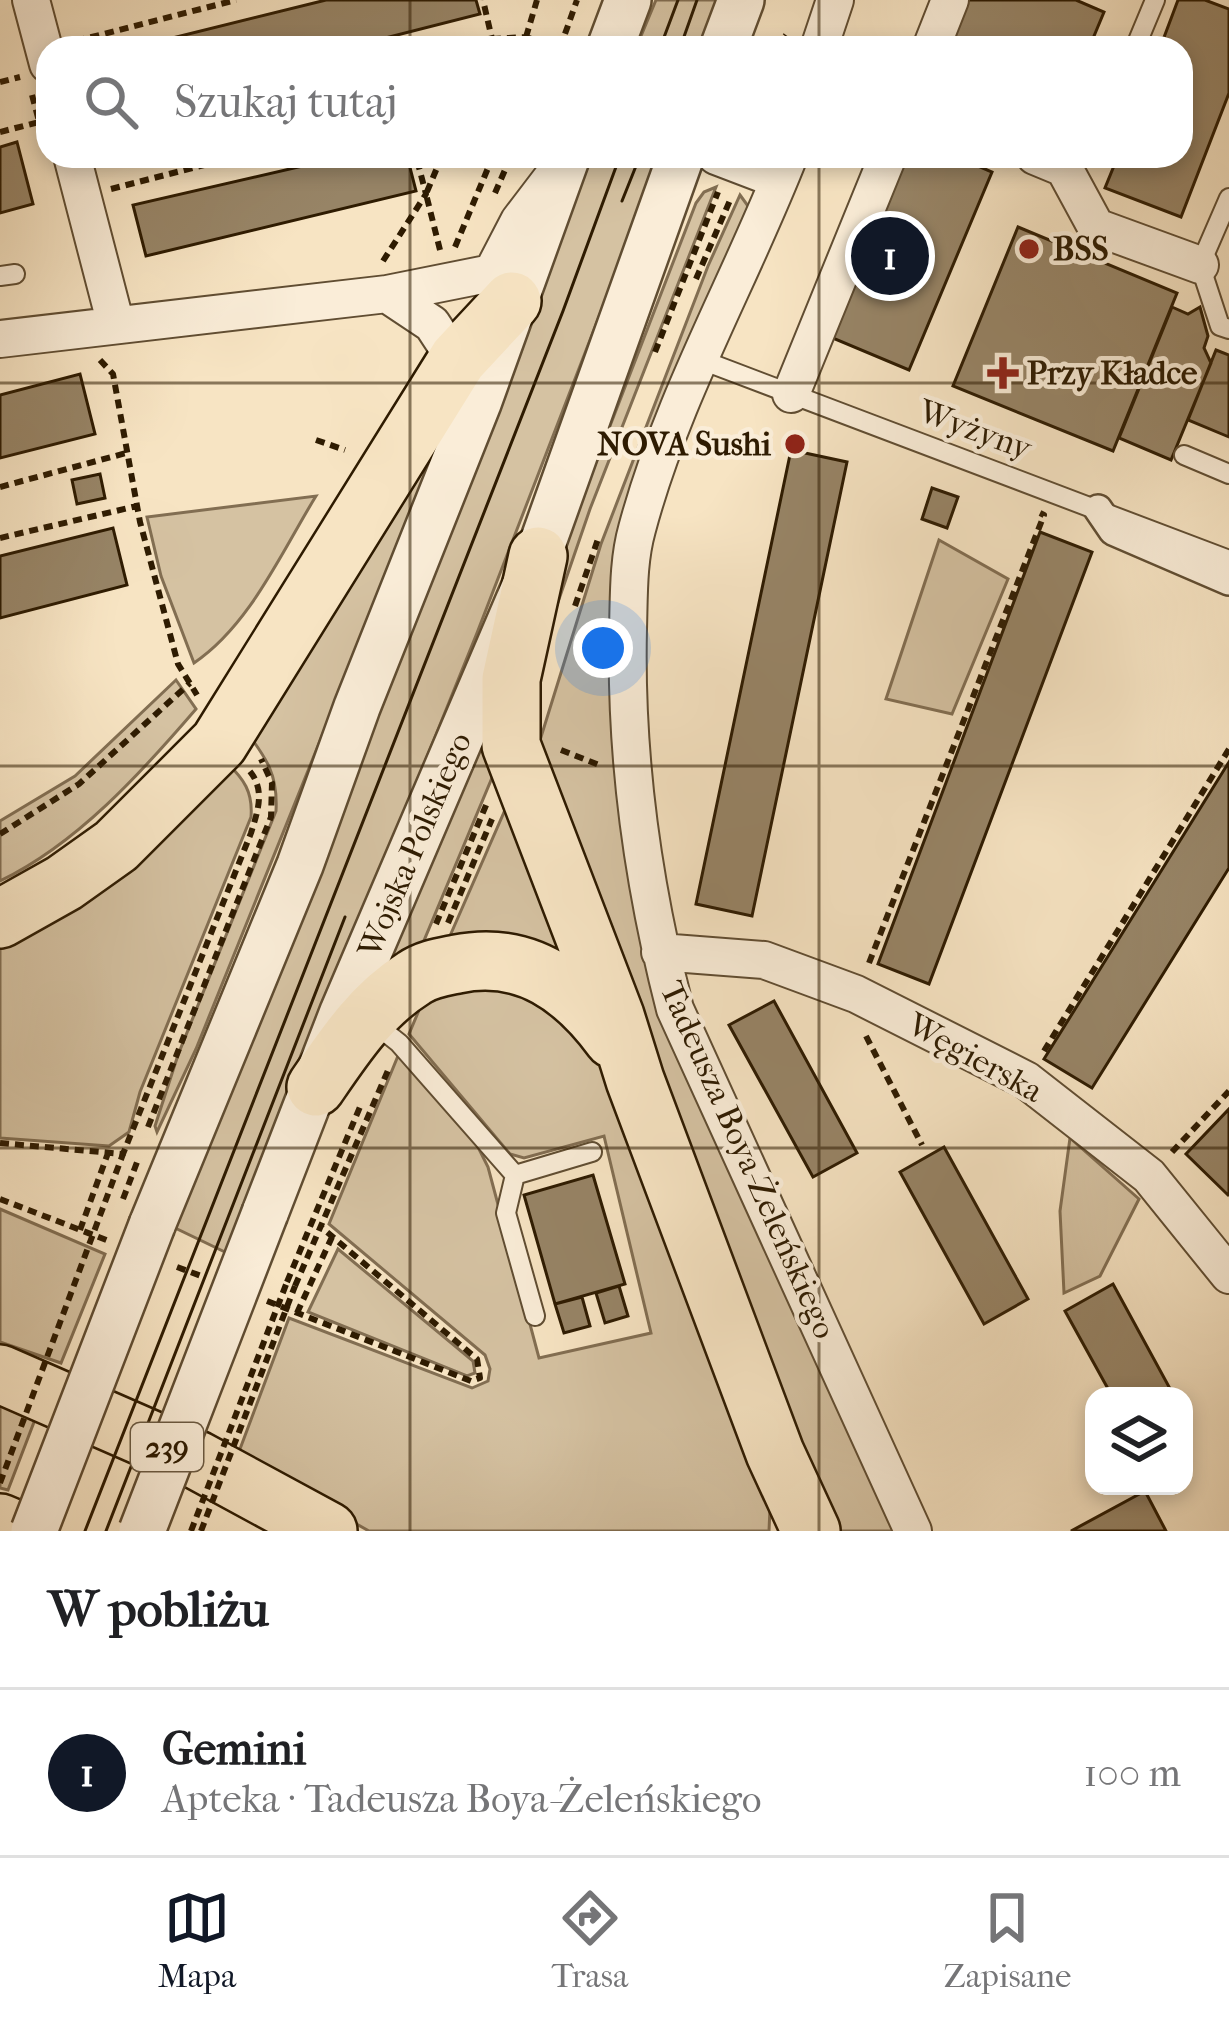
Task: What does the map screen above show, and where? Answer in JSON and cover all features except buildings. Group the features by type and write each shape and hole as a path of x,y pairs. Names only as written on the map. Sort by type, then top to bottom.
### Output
{"main road":[{"path":"0,920 116,846 218,726 468,381 512,301"},
{"path":"567,556 511,679 511,745 775,1453 811,1531"},
{"path":"316,1087 366,1017 428,970 468,962 527,965 560,984 586,1005 612,1037 635,1081"},
{"name":"239","path":"0,1374 197,1460 328,1531"},
{"path":"775,1453 786,1531"},
{"path":"0,1523 19,1531"}],"street":[{"path":"32,0 39,36"},
{"path":"614,36 628,0"},
{"path":"813,36 835,0"},
{"path":"936,36 950,0"},
{"path":"734,36 755,14"},
{"path":"75,168 116,325"},
{"path":"0,339 344,299 385,278 492,273 519,220 558,168"},
{"path":"512,301 562,168"},
{"name":"Wojska Polskiego","path":"142,1531 343,1012 567,556 678,168"},
{"name":"Tadeusza Boya-Żeleńskiego","path":"784,168 699,359 635,534 627,666 633,775 660,952 684,1030 913,1531"},
{"path":"791,394 883,168"},
{"path":"1063,168 1096,227 1200,265"},
{"path":"34,1531 300,865 468,381 432,324 385,278"},
{"path":"1098,509 1113,531 1229,581"},
{"name":"Węgierska","path":"660,952 764,960 1026,1080 1150,1176 1229,1275"}],"lane":[{"path":"1140,36 1155,0"},
{"path":"1229,198 1200,265 1220,326 1229,329"},
{"name":"Wyżyny","path":"699,359 1229,560"},
{"path":"1184,455 1229,474"},
{"path":"366,1017 399,1043 515,1174"},
{"path":"515,1174 592,1152"},
{"path":"515,1174 506,1213 535,1316"}],"path":[{"path":"123,36 236,0"},
{"path":"483,0 491,36"},
{"path":"526,36 537,0"},
{"path":"562,36 577,0"},
{"path":"755,14 797,36"},
{"path":"0,82 36,65"},
{"path":"0,132 36,123"},
{"path":"96,193 193,168"},
{"path":"419,168 440,253 449,265"},
{"path":"385,278 437,168"},
{"path":"453,252 488,168"},
{"path":"655,352 720,168"},
{"path":"0,1483 259,807 256,779 178,664 137,506 113,374 98,358"},
{"path":"316,440 345,450"},
{"path":"0,487 130,452"},
{"path":"0,538 137,506"},
{"path":"922,1145 866,1034 860,1006 1044,515 1022,507"},
{"path":"0,834 79,784 190,683"},
{"path":"139,1157 158,1095 271,817 272,783 265,767 248,744 218,726"},
{"path":"553,744 573,757 633,775"},
{"path":"1026,1080 1229,749"},
{"path":"1150,1176 1229,1091"},
{"path":"0,1143 123,1154"},
{"path":"80,1230 108,1153"},
{"path":"0,1198 80,1230 145,1244 208,1279"},
{"path":"191,1531 291,1284 321,1227 477,1359 480,1378 471,1381 297,1313 253,1296"},
{"path":"297,1313 332,1237"},
{"path":"201,1531 291,1284"}],"shaded area":[{"path":"656,0 722,0 708,36 641,36"},
{"path":"587,168 656,168 477,633 227,1253 169,1225"},
{"path":"716,187 590,509 525,698 532,628 696,203"},
{"path":"740,195 748,206 748,225 640,457 623,532 640,934 897,1531 826,1531 532,766 601,544"},
{"path":"458,398 196,1049 157,1132 178,1055 276,811 270,768 246,731"},
{"path":"316,496 248,608 194,663 161,576 147,517"},
{"path":"939,540 1008,579 952,714 886,699"},
{"path":"176,680 196,709 175,733 81,827 0,881 0,821 75,776"},
{"path":"485,707 499,761 415,962 382,975"},
{"path":"226,762 246,786 251,817 140,1092 129,1132 109,1146 0,1138 0,944"},
{"path":"512,794 589,992 446,945"},
{"path":"527,981 599,1058 770,1508 769,1531 369,1531 237,1457 289,1318 472,1388 488,1381 485,1355 329,1224 400,1051 468,1127 488,1167 539,1358 651,1333 604,1136 524,1158 510,1154 409,1034 430,984"},
{"path":"1070,1138 1139,1199 1100,1276 1064,1293 1060,1211"},
{"path":"0,1209 105,1254 61,1363 0,1342"},
{"path":"338,1249 473,1361 475,1373 467,1376 308,1312"},
{"path":"0,1394 39,1409 8,1490 0,1488"}],"tram line":[{"path":"664,36 678,0"},
{"path":"684,36 697,0"},
{"path":"85,1531 616,168"},
{"path":"622,201 635,168"},
{"path":"106,1531 345,917"}],"place":[{"name":"BSS","path":"1029,249"},
{"name":"Gemini","path":"890,256"},
{"name":"Przy Kładce","path":"1003,373"},
{"name":"NOVA Sushi","path":"795,444"}]}
